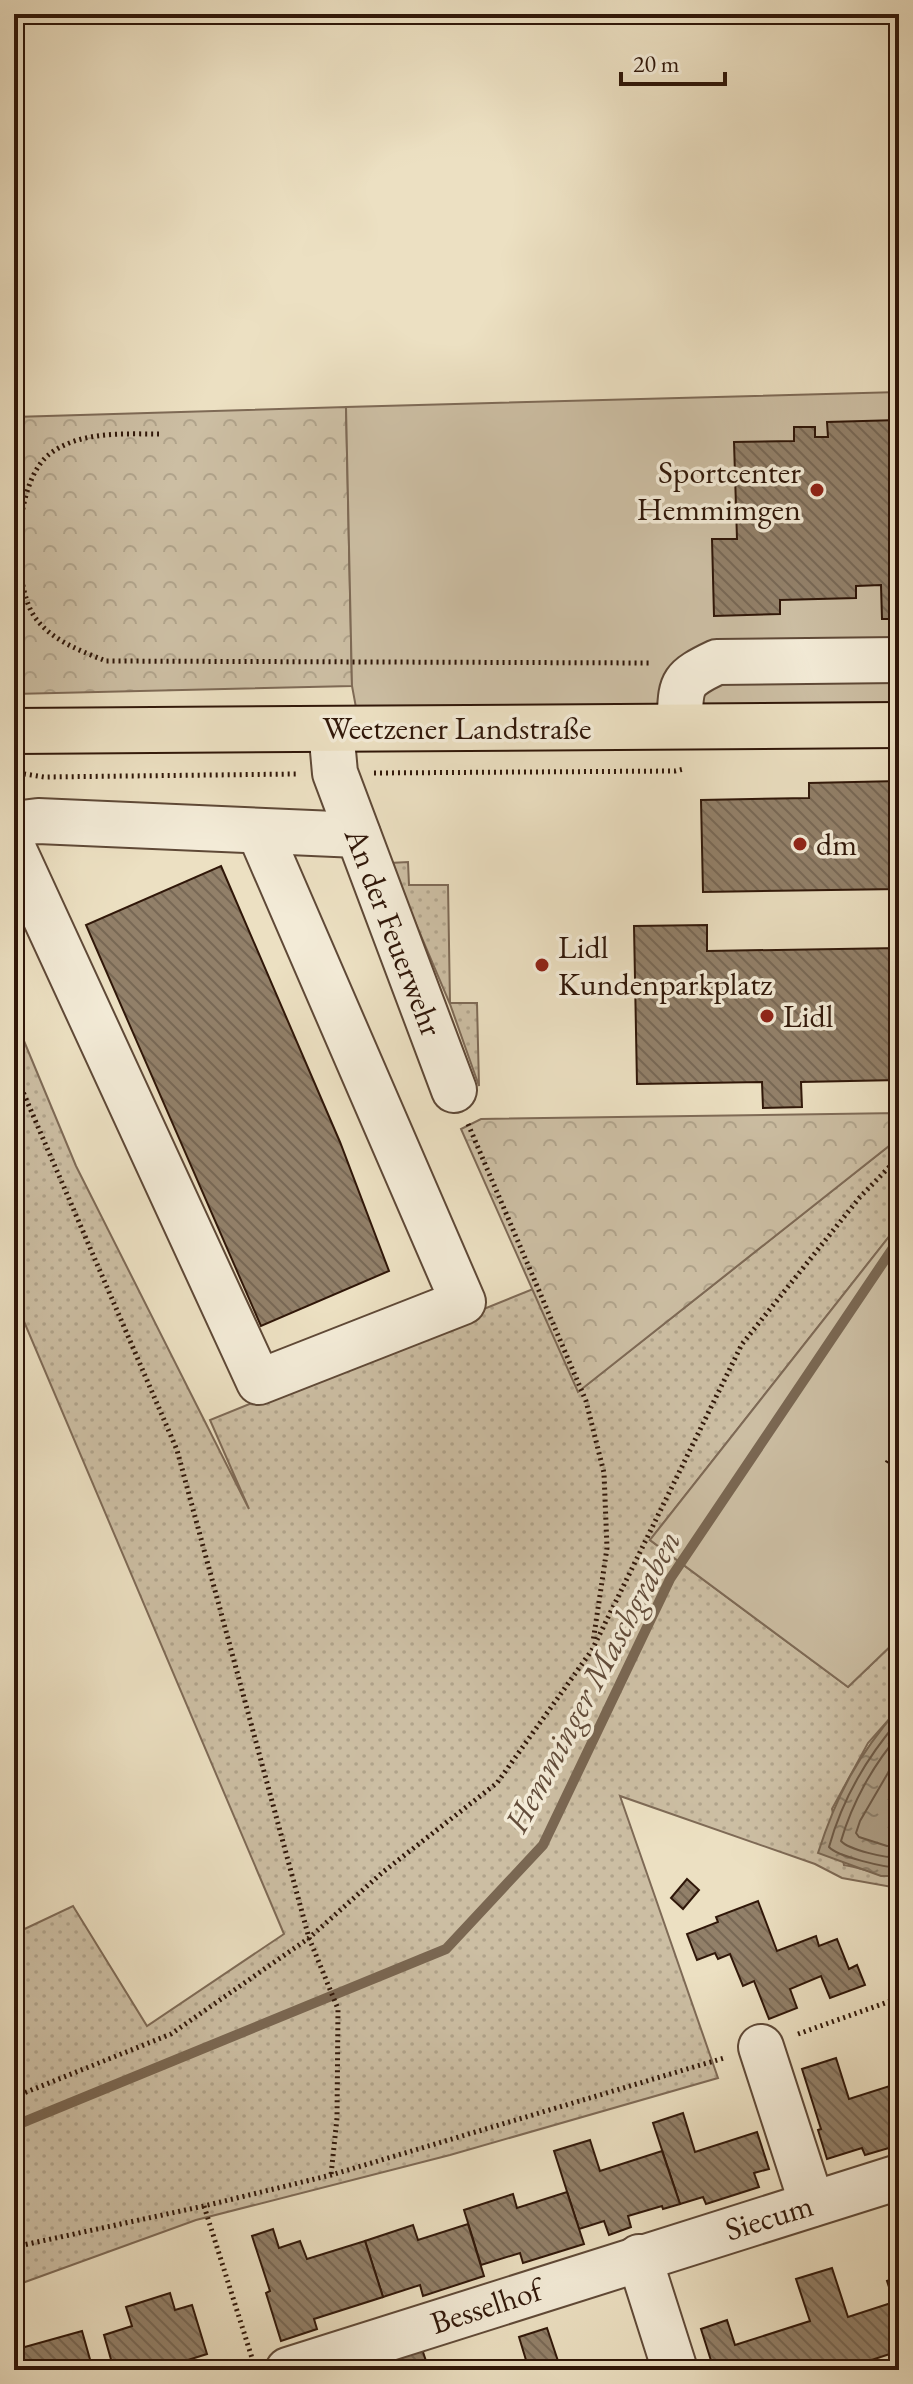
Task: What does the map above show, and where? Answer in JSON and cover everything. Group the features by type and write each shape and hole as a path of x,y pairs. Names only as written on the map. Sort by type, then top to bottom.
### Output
{"main road":[{"name":"Weetzener Landstraße","path":"14,731 899,725"}],"street":[{"path":"679,726 682,688 691,674 717,662 899,660"},
{"name":"An der Feuerwehr","path":"331,729 335,773 454,1090"},
{"path":"14,824 38,821 358,835"},
{"path":"14,850 259,1382 463,1302 259,831"},
{"path":"761,2047 812,2204"},
{"name":"Siecum","path":"639,2257 899,2177"},
{"path":"639,2257 675,2370"},
{"name":"Besselhof","path":"288,2370 639,2257"}],"path":[{"path":"159,434 107,434 80,439 50,453 34,474 23,512 19,567 34,616 65,644 106,661 652,663 691,674"},
{"path":"14,1071 177,1450 309,1938 338,2009 337,2118 331,2175"},
{"path":"454,1090 586,1401 604,1473 607,1548 592,1650"},
{"path":"14,2097 171,2034 309,1938 383,1872 497,1783 592,1650 742,1344 860,1197 899,1157"},
{"path":"887,1463 899,1443"},
{"path":"14,2247 331,2175 761,2047 899,1998"},
{"path":"204,2206 255,2370"}],"green space":[{"path":"899,392 899,703 357,713 352,686 346,407"},
{"path":"346,407 352,686 14,694 14,417"},
{"path":"408,862 409,885 448,885 450,1003 477,1003 479,1086 450,1004 390,863"},
{"path":"14,1017 76,1166 249,1509 210,1420 533,1289 579,1391 899,1138 899,1224 650,1540 848,1687 899,1638 899,1708 868,1743 832,1809 844,1865 899,1876 899,1931 898,1888 842,1878 815,1864 620,1796 718,2078 450,2155 196,2220 14,2286 14,1934 73,1906 147,2026 284,1934 14,1298"},
{"path":"899,1113 899,1138 578,1392 461,1129 481,1119"},
{"path":"899,1224 899,1638 848,1687 650,1540"}],"water":[{"path":"899,1708 899,1876 881,1876 818,1853 850,1776"}],"building":[{"name":"Sportcenter Hemmimgen","path":"899,420 899,619 882,619 881,585 856,586 856,598 780,600 780,614 714,616 712,539 737,539 734,442 794,441 794,427 815,427 815,437 828,437 827,422"},
{"name":"dm","path":"899,781 899,889 703,892 701,800 809,798 809,783"},
{"path":"221,866 340,1142 389,1271 261,1326 86,925"},
{"name":"Lidl","path":"707,925 707,951 899,948 899,1080 801,1082 802,1107 763,1108 762,1082 637,1084 634,926"},
{"path":"687,1879 699,1890 683,1909 671,1898"},
{"path":"758,1901 777,1951 816,1936 819,1946 837,1939 849,1969 857,1965 865,1985 830,1998 821,1976 790,1989 797,2008 769,2019 754,1981 743,1986 730,1954 718,1959 715,1953 697,1960 687,1934 718,1922 716,1917"},
{"path":"836,2058 849,2099 899,2083 899,2145 865,2155 862,2148 827,2159 802,2069"},
{"path":"683,2113 695,2152 757,2132 769,2169 754,2173 759,2187 706,2204 703,2197 680,2204 653,2123"},
{"path":"590,2140 600,2171 662,2151 680,2204 628,2216 631,2227 609,2235 604,2221 579,2229 554,2151"},
{"path":"567,2192 584,2244 523,2263 520,2253 481,2265 464,2210 513,2194 517,2208"},
{"path":"468,2224 484,2276 423,2296 420,2285 383,2297 365,2241 413,2225 418,2240"},
{"path":"273,2229 279,2248 300,2241 307,2259 365,2241 383,2297 314,2319 317,2329 281,2341 266,2293 270,2291 252,2236"},
{"path":"832,2268 848,2317 894,2302 899,2317 899,2351 847,2368 845,2362 820,2370 714,2370 701,2329 727,2320 735,2345 810,2321 796,2279"},
{"path":"899,2277 899,2317 887,2281"},
{"path":"170,2293 175,2310 192,2305 207,2354 156,2370 114,2370 104,2335 132,2326 126,2307"},
{"path":"547,2328 561,2370 529,2370 519,2337"},
{"path":"82,2331 93,2370 17,2370 14,2350"},
{"path":"419,2340 429,2370 401,2370 393,2349"},
{"path":"527,2363 529,2370 507,2370 507,2369"}],"waterway":[{"name":"Hemminger Maschgraben","path":"14,2126 446,1949 543,1845 670,1579 899,1239"}],"place":[{"name":"Sportcenter Hemmimgen","path":"817,490"},
{"name":"dm","path":"800,844"},
{"name":"Lidl Kundenparkplatz","path":"542,965"},
{"name":"Lidl","path":"767,1016"}]}
